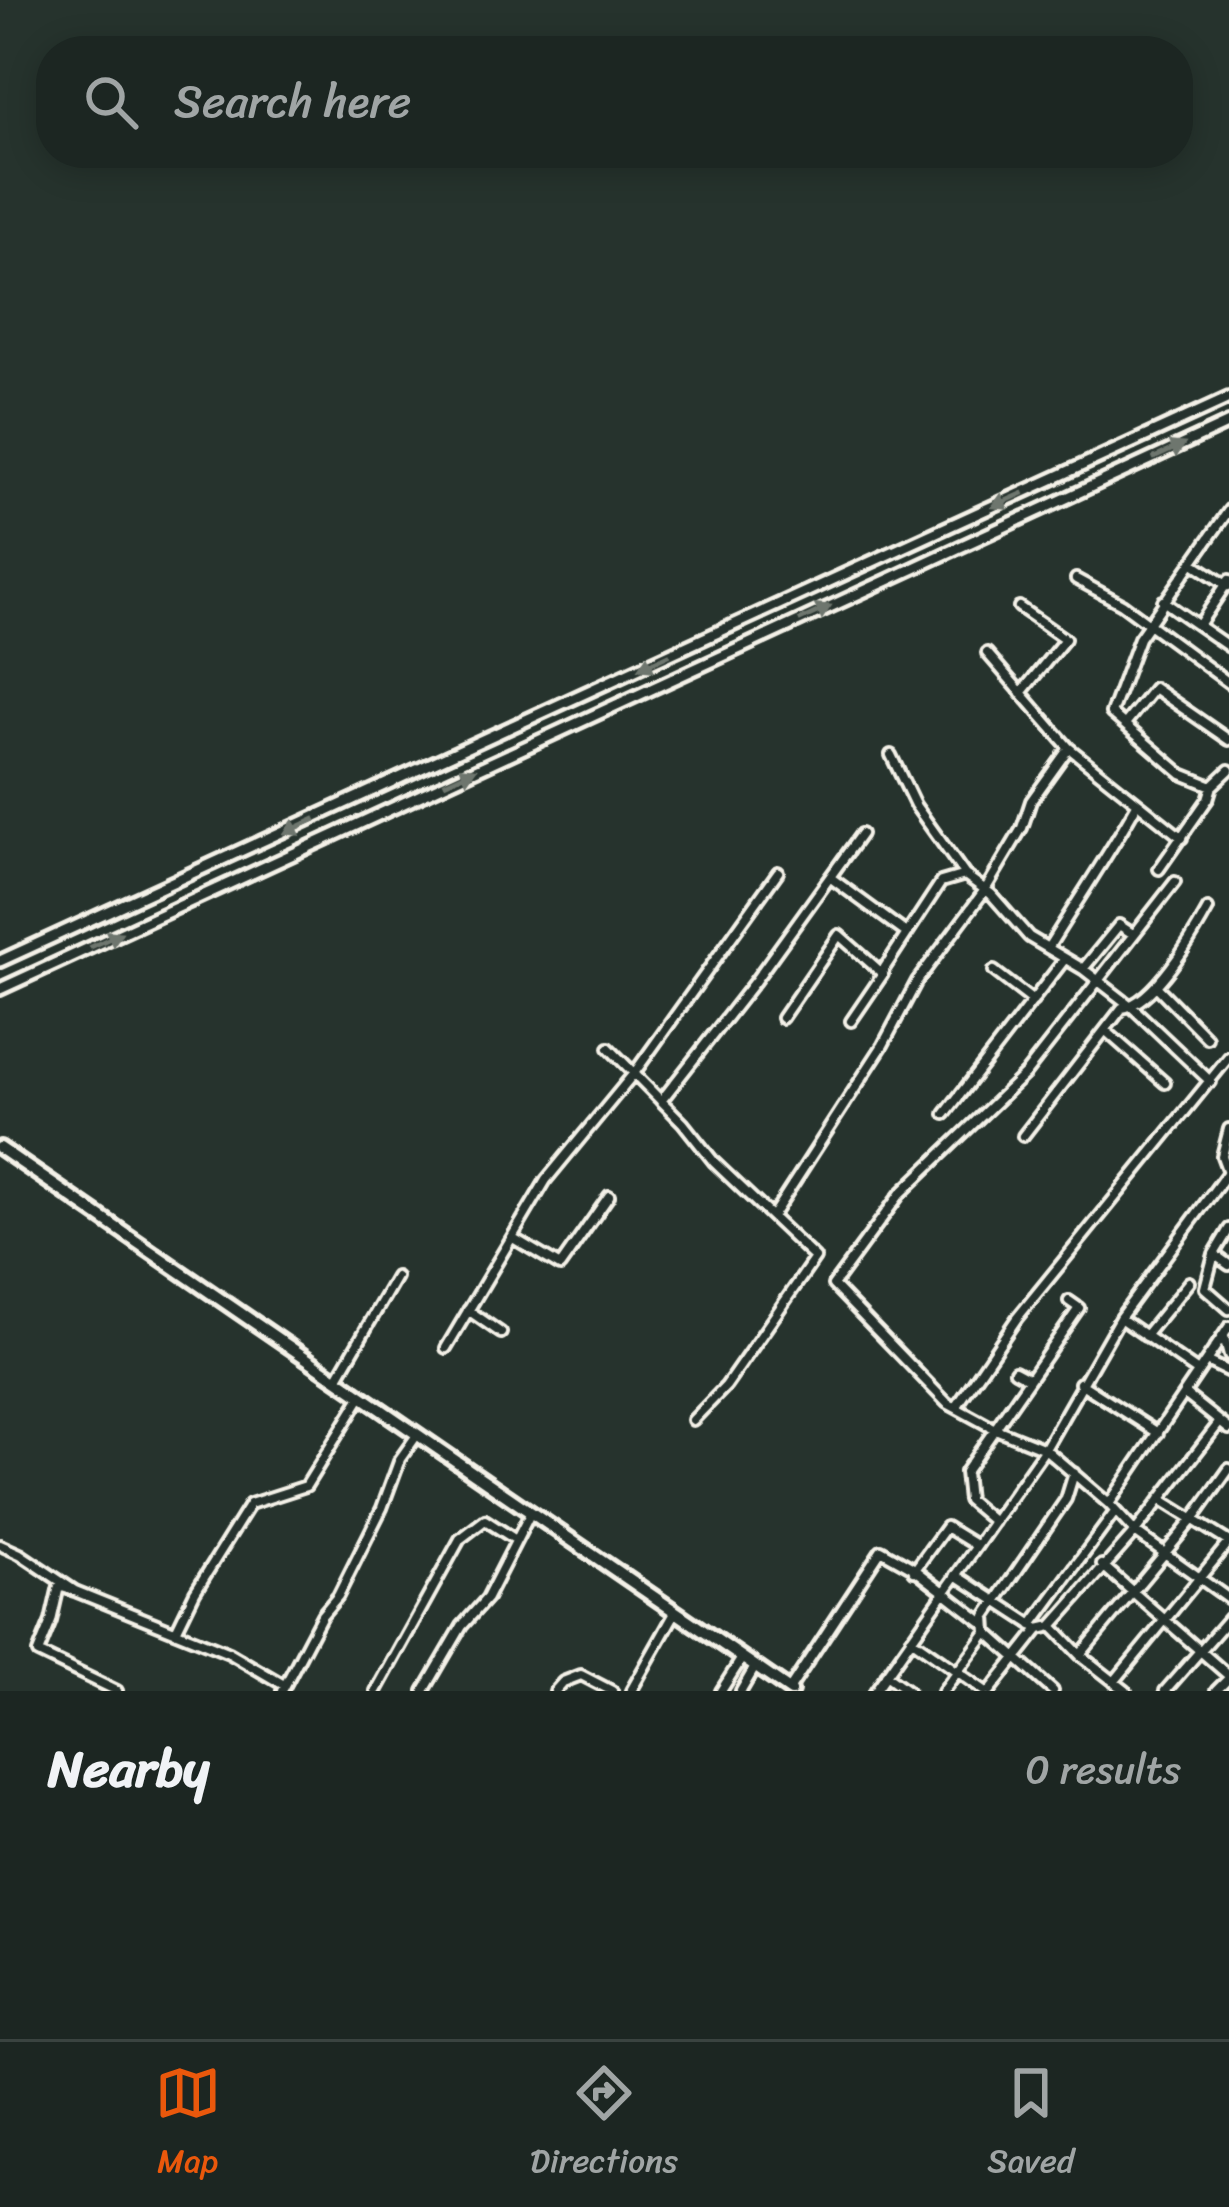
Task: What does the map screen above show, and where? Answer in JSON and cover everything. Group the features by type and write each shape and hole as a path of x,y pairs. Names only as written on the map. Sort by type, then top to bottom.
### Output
{"main road":[{"path":"0,1148 781,1688"}],"street":[{"path":"0,961 1229,398"},
{"path":"0,988 1229,423"},
{"path":"1212,786 1181,774 1111,713 1139,638 1229,510"},
{"path":"1192,563 1228,584 1198,625"},
{"path":"1076,579 1150,623 1229,683"},
{"path":"1163,601 1229,647"},
{"path":"1019,607 1065,639 1021,693"},
{"path":"987,653 1070,748 1182,838"},
{"path":"1125,724 1154,688 1229,740"},
{"path":"773,1215 883,1045 917,981 985,890 1022,827 1031,801 1070,748"},
{"path":"891,754 915,806 965,875 1018,927 1132,1006 1211,1082"},
{"path":"1159,869 1208,799 1212,786 1229,770"},
{"path":"1048,948 1118,842 1137,804"},
{"path":"662,1101 861,834"},
{"path":"446,1348 547,1180 635,1072 778,872"},
{"path":"851,1021 941,882 965,875"},
{"path":"831,878 906,933"},
{"path":"1175,883 1024,1074 900,1194 833,1286 947,1403 1045,1449 1135,1532 1229,1599"},
{"path":"1023,1136 1122,1008 1144,1001 1157,987 1208,909"},
{"path":"1083,969 1119,925 1133,934"},
{"path":"782,1018 839,935 882,972"},
{"path":"946,1114 1064,960"},
{"path":"994,971 1034,1001"},
{"path":"1157,987 1207,1037"},
{"path":"1106,1031 1165,1083"},
{"path":"609,1048 714,1162 815,1258 726,1386 693,1420"},
{"path":"957,1406 1017,1318 1229,1057"},
{"path":"875,1691 1045,1449 1120,1318 1228,1172 1222,1156 1229,1129"},
{"path":"513,1238 560,1266 609,1196"},
{"path":"1229,1229 1214,1254 1205,1288 1229,1309"},
{"path":"1214,1254 1229,1265"},
{"path":"337,1379 396,1277"},
{"path":"1145,1336 1189,1282"},
{"path":"994,1522 974,1508 964,1490 965,1472 1079,1308 1069,1301"},
{"path":"468,1310 501,1333"},
{"path":"1120,1318 1198,1372"},
{"path":"1226,1331 1229,1355"},
{"path":"911,1640 987,1691 1015,1660 1226,1331"},
{"path":"1206,1361 1229,1372"},
{"path":"1015,1371 1028,1378"},
{"path":"1079,1383 1158,1433"},
{"path":"1185,1394 1229,1429"},
{"path":"176,1631 250,1504 306,1486 361,1397"},
{"path":"956,1574 1036,1627 1052,1626 1135,1532 1220,1422"},
{"path":"117,1691 38,1653 52,1621 59,1586 229,1653 283,1688 322,1615 338,1596 382,1508 400,1459 417,1435"},
{"path":"1080,1655 1229,1469"},
{"path":"943,1691 1066,1499 1074,1473"},
{"path":"1114,1682 1229,1542 1160,1499"},
{"path":"424,1691 462,1626 487,1598 530,1514"},
{"path":"376,1691 470,1528 485,1520 516,1540"},
{"path":"914,1570 946,1527 977,1546"},
{"path":"0,1546 75,1591"},
{"path":"781,1688 881,1550 888,1550 986,1628 1053,1691"},
{"path":"1102,1565 1229,1677 1216,1691"},
{"path":"631,1691 675,1612"},
{"path":"1165,1691 1229,1618"},
{"path":"1052,1626 1126,1691"},
{"path":"722,1691 742,1658"},
{"path":"741,1691 755,1667"},
{"path":"555,1691 581,1675 612,1691"},
{"path":"886,1675 908,1691"}]}
